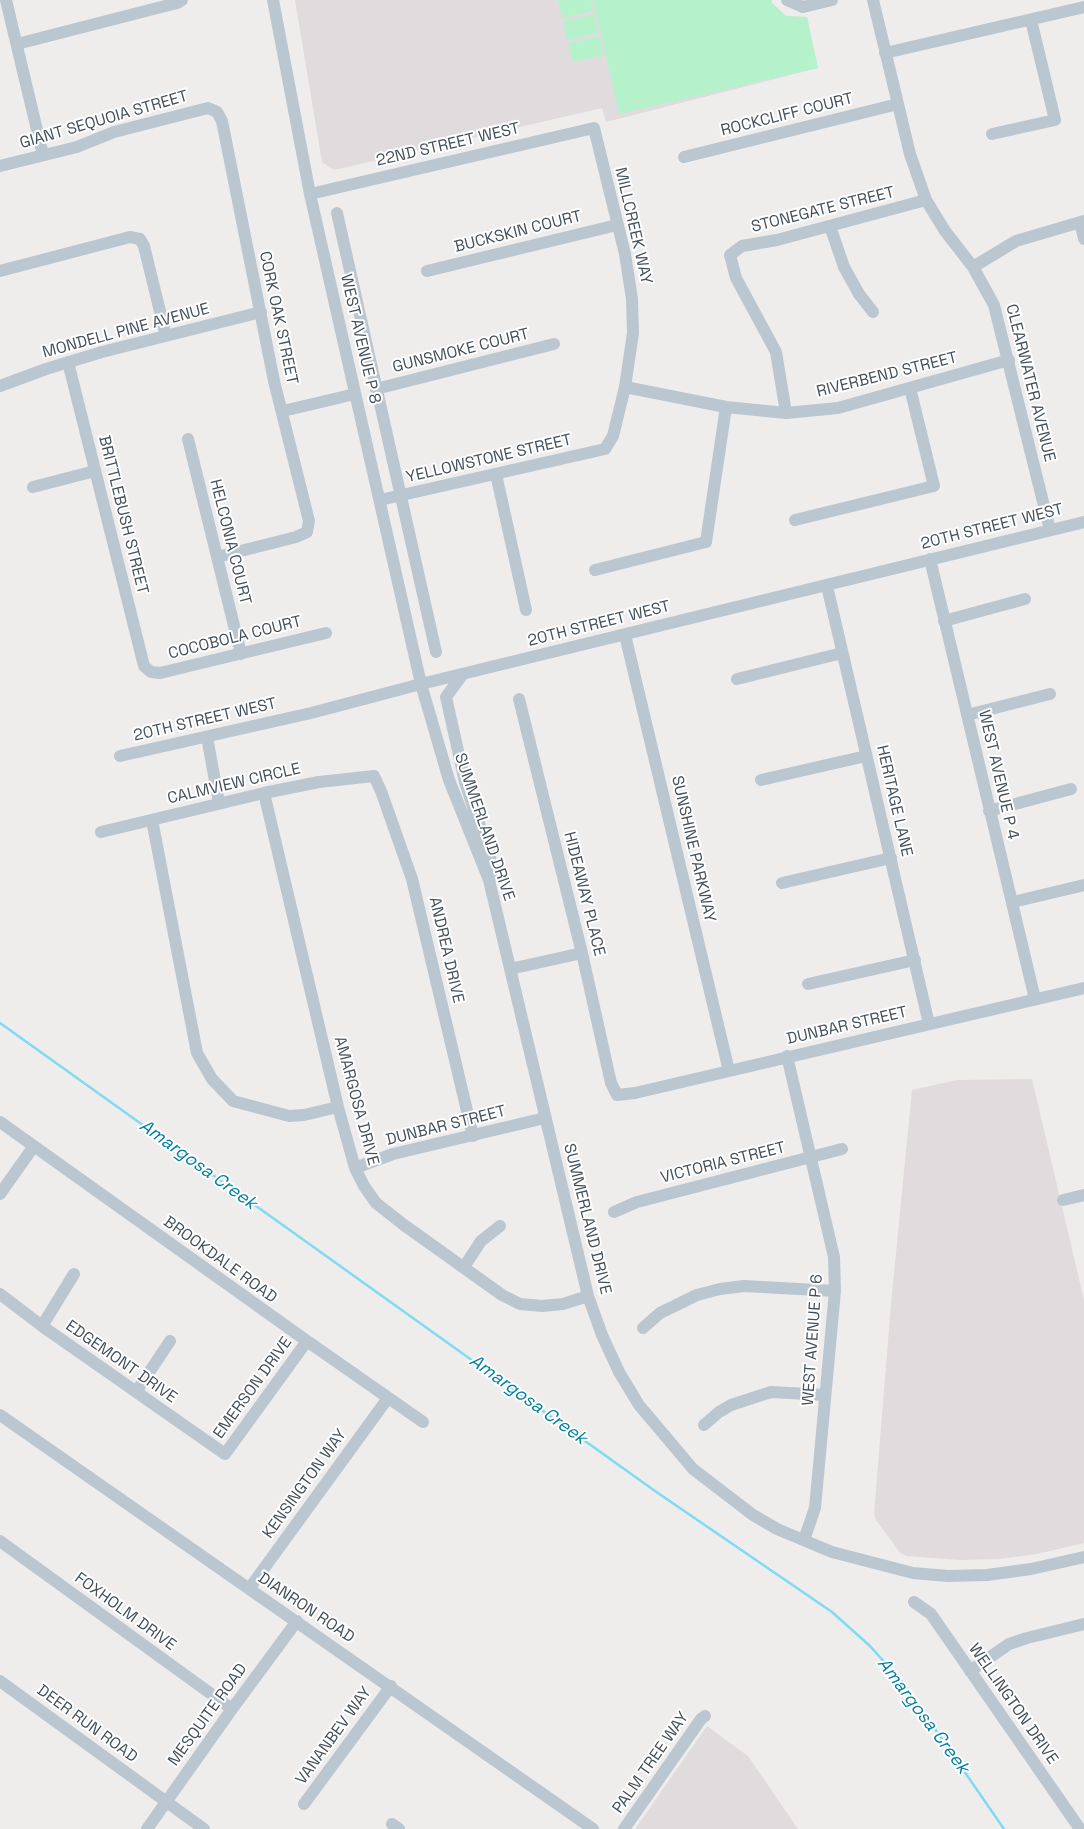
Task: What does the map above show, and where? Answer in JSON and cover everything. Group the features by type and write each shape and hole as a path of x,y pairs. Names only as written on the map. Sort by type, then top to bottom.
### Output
{"street":[{"path":"6,0 43,155"},
{"path":"16,44 177,3 182,0"},
{"name":"WEST AVENUE P 8","path":"273,0 310,194 421,684"},
{"path":"787,0 803,7 832,0"},
{"name":"CLEARWATER AVENUE","path":"873,0 910,154 926,200 945,231 974,266 994,305 1050,530"},
{"path":"885,53 1084,7"},
{"path":"992,134 1055,120 1031,20"},
{"name":"ROCKCLIFF COURT","path":"684,157 898,104"},
{"name":"GIANT SEQUOIA STREET","path":"0,166 77,147 114,132 208,108 217,112"},
{"name":"CORK OAK STREET","path":"217,112 222,121 274,381 309,521 306,532 296,537 217,557"},
{"name":"22ND STREET WEST","path":"310,194 594,128"},
{"name":"MILLCREEK WAY","path":"594,128 625,254 632,299 633,333 625,387 613,436 605,449"},
{"name":"STONEGATE STREET","path":"786,413 776,352 736,278 730,255 742,246 777,240 926,200"},
{"name":"WEST AVENUE P 8","path":"337,213 436,652"},
{"path":"974,266 1016,241 1082,221 1084,238"},
{"name":"BUCKSKIN COURT","path":"427,271 617,225"},
{"path":"830,226 844,267 859,294 873,312"},
{"path":"0,272 130,237 140,239 144,246 166,336"},
{"name":"MONDELL PINE AVENUE","path":"0,386 68,362 261,312"},
{"name":"GUNSMOKE COURT","path":"376,389 554,344"},
{"name":"RIVERBEND STREET","path":"625,387 726,407 786,413 838,408 1009,360"},
{"name":"BRITTLEBUSH STREET","path":"68,362 144,666 151,672"},
{"path":"795,520 934,486 910,388"},
{"path":"282,411 356,394"},
{"path":"595,570 706,542 726,407"},
{"name":"HELCONIA COURT","path":"188,439 241,654"},
{"name":"YELLOWSTONE STREET","path":"380,500 605,449"},
{"path":"33,487 95,471"},
{"path":"496,474 526,610"},
{"name":"20TH STREET WEST","path":"120,756 311,713 421,684 1084,522"},
{"name":"WEST AVENUE P 4","path":"930,559 1035,1000"},
{"name":"HERITAGE LANE","path":"827,586 930,1024"},
{"path":"944,621 1025,599"},
{"name":"COCOBOLA COURT","path":"151,672 160,673 326,633"},
{"name":"SUNSHINE PARKWAY","path":"625,635 729,1071"},
{"path":"736,679 842,653"},
{"path":"463,674 446,697 465,782 490,852 492,891"},
{"name":"SUMMERLAND DRIVE","path":"421,684 449,780 489,880 588,1296 602,1335 619,1372 639,1405 693,1469 753,1515 777,1529 832,1552 913,1573 948,1576 987,1575 1031,1569 1084,1557"},
{"path":"968,715 1050,694"},
{"name":"HIDEAWAY PLACE","path":"519,699 582,953 611,1083 618,1095"},
{"path":"207,736 219,803"},
{"path":"761,780 866,756"},
{"name":"CALMVIEW CIRCLE","path":"101,832 264,793 319,782 374,776"},
{"name":"ANDREA DRIVE","path":"374,776 412,879 473,1136"},
{"path":"989,811 1071,789"},
{"name":"AMARGOSA DRIVE","path":"264,793 338,1107 356,1168 364,1186 376,1203 404,1225 502,1295 520,1304 542,1306 563,1304 588,1296"},
{"path":"152,820 197,1054 212,1079 233,1101 289,1116 304,1115 338,1107"},
{"path":"782,883 891,858"},
{"path":"1012,902 1084,885"},
{"path":"510,969 582,953"},
{"path":"808,984 915,960"},
{"name":"DUNBAR STREET","path":"618,1095 635,1093 1084,988"},
{"name":"WEST AVENUE P 6","path":"787,1056 834,1257 835,1291 815,1508 804,1540"},
{"name":"DUNBAR STREET","path":"356,1168 393,1154 545,1118"},
{"name":"BROOKDALE ROAD","path":"0,1122 423,1422"},
{"path":"0,1194 34,1146"},
{"name":"VICTORIA STREET","path":"614,1212 636,1202 842,1149"},
{"path":"1063,1200 1084,1195"},
{"path":"464,1267 481,1241 500,1226"},
{"path":"42,1326 74,1274"},
{"path":"643,1328 660,1313 697,1295 720,1289 744,1286 835,1291"},
{"name":"EDGEMONT DRIVE","path":"0,1294 42,1326 225,1454"},
{"path":"136,1392 170,1341"},
{"name":"EMERSON DRIVE","path":"225,1454 307,1341"},
{"path":"704,1425 719,1412 731,1405 772,1392 825,1395"},
{"name":"KENSINGTON WAY","path":"249,1589 388,1398"},
{"name":"DIANRON ROAD","path":"0,1415 249,1589 298,1621 593,1829"},
{"name":"FOXHOLM DRIVE","path":"0,1541 232,1709"},
{"name":"WELLINGTON DRIVE","path":"914,1602 931,1614 1080,1829"},
{"name":"MESQUITE ROAD","path":"147,1829 232,1709 298,1621"},
{"path":"970,1671 1009,1644 1084,1624"},
{"name":"DEER RUN ROAD","path":"0,1681 204,1829"},
{"name":"VANANBEV WAY","path":"304,1804 390,1686"},
{"name":"PALM TREE WAY","path":"624,1829 701,1719 705,1716"}],"shaded area":[{"path":"295,0 772,0 772,3 786,16 807,17 818,68 606,122 602,108 334,170 322,162"},
{"path":"1032,1079 1084,1300 1084,1543 1037,1554 999,1559 959,1560 907,1556 900,1553 876,1520 874,1514 891,1304 912,1090 957,1080"},
{"path":"707,1726 748,1756 798,1829 635,1829"}],"green space":[{"path":"558,0 591,0 593,11 562,18"},
{"path":"593,0 772,0 772,3 786,16 807,17 818,68 619,114"},
{"path":"594,14 598,33 567,40 563,21"},
{"path":"599,36 603,55 573,62 568,43"}],"waterway":[{"name":"Amargosa Creek","path":"0,1023 655,1491 832,1612 870,1646 904,1684 1004,1829"}]}
